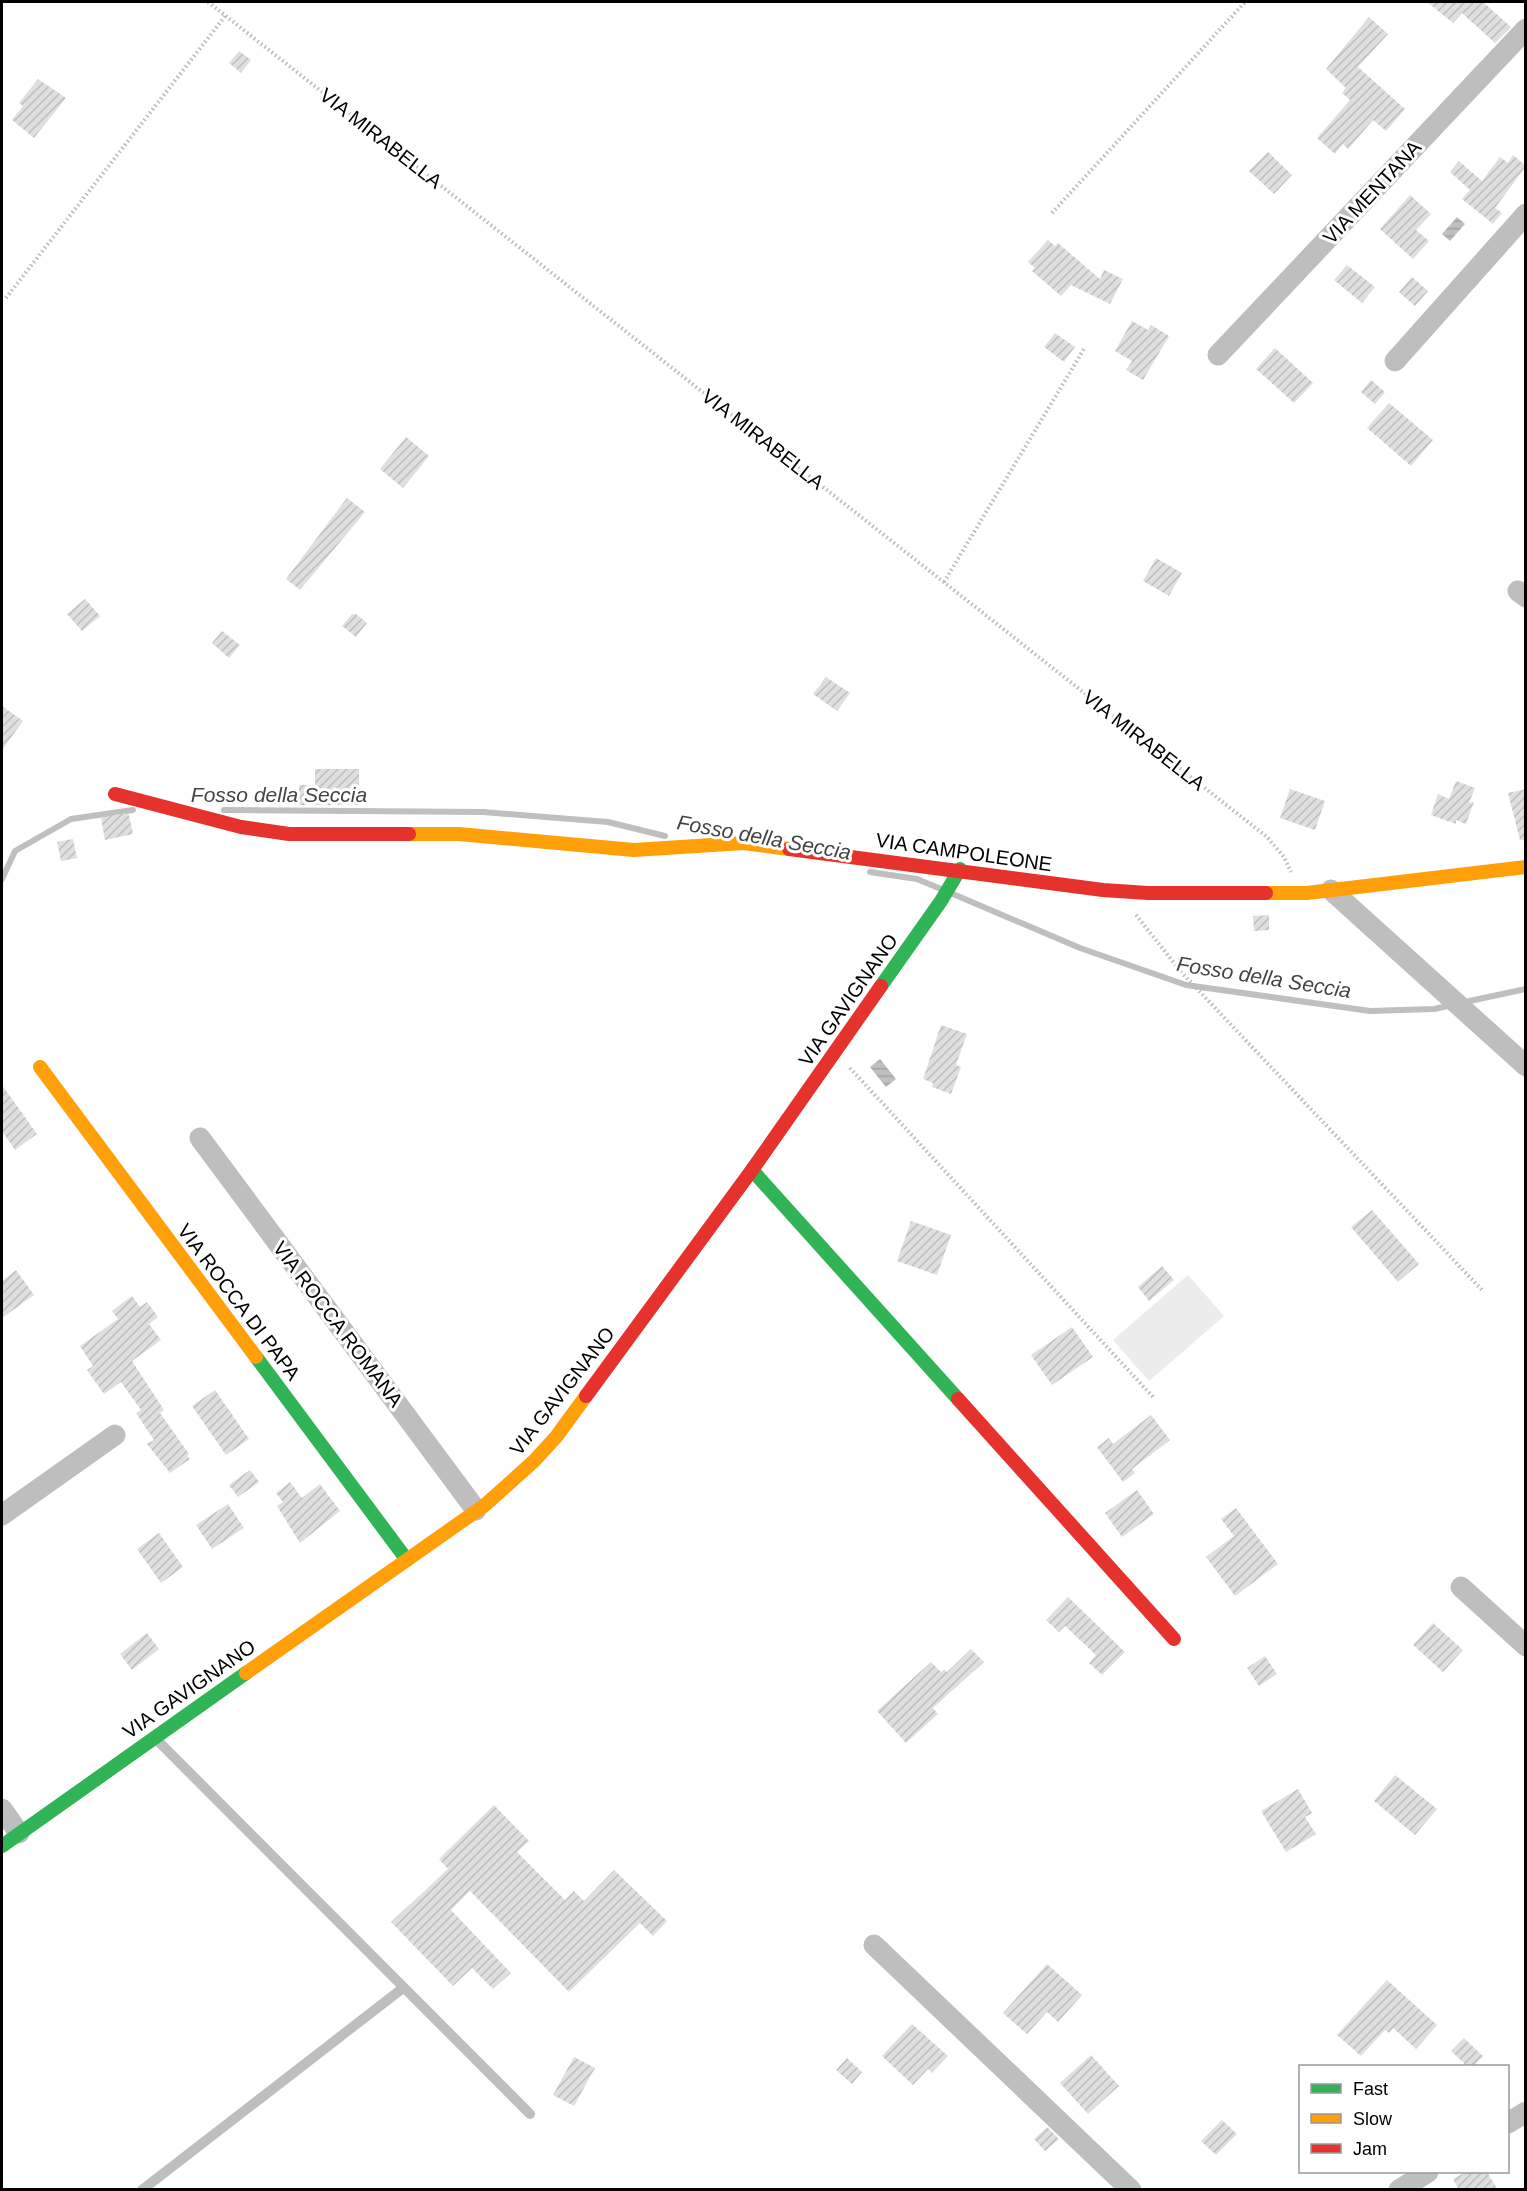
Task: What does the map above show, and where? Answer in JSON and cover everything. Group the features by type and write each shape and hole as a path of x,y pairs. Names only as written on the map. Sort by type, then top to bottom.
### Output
{"street":[{"name":"VIA MENTANA","path":"1218,355 1526,29"},
{"path":"1395,361 1526,214"},
{"name":"VIA CAMPOLEONE","path":"115,794 249,828 289,834 459,834 614,849 722,843 759,845 960,869 1117,891 1294,893 1526,867"},
{"name":"VIA GAVIGNANO","path":"10,1839 407,1560 476,1510 525,1470 556,1437 752,1170 941,901 960,869"},
{"path":"1331,890 1526,1066"},
{"name":"VIA ROCCA DI PAPA","path":"40,1067 407,1560"},
{"name":"VIA ROCCA ROMANA","path":"200,1138 476,1510"},
{"path":"752,1170 1174,1639"},
{"path":"2,1515 115,1435"},
{"path":"1461,1587 1526,1646"},
{"path":"2,1809 10,1839"},
{"path":"874,1945 1131,2190"},
{"path":"1399,2190 1426,2173"}],"lane":[{"path":"155,1737 530,2114"},
{"path":"142,2190 404,1988"}],"path":[{"name":"VIA MIRABELLA","path":"208,2 1267,837 1288,864 1294,893"},
{"path":"1052,213 1245,2"},
{"path":"6,298 226,15"},
{"path":"945,582 1084,349"},
{"path":"1117,891 1182,973 1482,1290"},
{"path":"836,1052 1153,1397"}],"shaded area":[{"path":"1457,217 1465,224 1450,241 1442,234"},
{"path":"880,1059 896,1079 886,1087 870,1067"},
{"path":"1188,1275 1224,1316 1149,1381 1113,1340"}],"building":[{"path":"1427,2 1483,2 1511,27 1495,43 1462,13 1453,23"},
{"path":"1369,17 1388,34 1358,67 1405,109 1386,131 1373,120 1348,149 1343,144 1335,154 1317,138 1350,100 1342,93 1346,88 1326,69"},
{"path":"239,51 251,60 241,73 229,63"},
{"path":"38,79 66,98 34,138 12,120 23,106 19,103"},
{"path":"1268,152 1292,175 1274,194 1249,171"},
{"path":"1513,155 1526,166 1495,208 1502,213 1493,224 1462,199 1470,190 1450,172 1459,161 1482,181 1500,157 1508,163"},
{"path":"1410,195 1431,214 1416,230 1429,241 1413,259 1380,229"},
{"path":"1048,240 1055,246 1058,243 1100,279 1104,270 1123,279 1110,304 1071,285 1061,296 1032,271 1035,268 1028,262"},
{"path":"1347,265 1375,287 1362,303 1334,280"},
{"path":"1412,277 1428,291 1415,306 1399,292"},
{"path":"1132,321 1148,330 1151,325 1169,336 1143,380 1126,370 1132,361 1115,351"},
{"path":"1055,333 1075,347 1064,362 1044,347"},
{"path":"1275,348 1313,383 1294,403 1256,369"},
{"path":"1371,380 1385,392 1375,404 1361,392"},
{"path":"1389,403 1433,440 1411,466 1367,428"},
{"path":"406,437 429,456 403,488 380,469"},
{"path":"347,498 365,512 300,590 286,579"},
{"path":"1156,558 1182,573 1169,596 1143,581"},
{"path":"85,599 100,616 82,631 67,614"},
{"path":"352,614 356,614 367,623 356,637 342,626"},
{"path":"222,631 240,645 229,658 212,643"},
{"path":"826,677 850,693 837,711 813,694"},
{"path":"2,706 23,721 2,750"},
{"path":"315,769 359,769 359,805 299,805 299,785 315,785"},
{"path":"1456,781 1475,788 1469,803 1474,802 1466,824 1456,820 1456,824 1431,815 1438,794 1449,799"},
{"path":"1290,789 1325,801 1315,830 1280,818"},
{"path":"1526,789 1526,840 1520,840 1508,793"},
{"path":"124,813 129,815 133,834 105,840 101,818"},
{"path":"73,839 77,858 61,861 57,842"},
{"path":"1269,915 1269,930 1254,931 1253,916"},
{"path":"941,1025 967,1034 956,1065 961,1067 951,1094 932,1087 933,1083 923,1079"},
{"path":"2,1085 37,1134 15,1150 2,1131"},
{"path":"1372,1210 1419,1264 1398,1282 1351,1227"},
{"path":"911,1221 951,1235 937,1275 897,1261"},
{"path":"1162,1266 1174,1280 1149,1301 1138,1287"},
{"path":"16,1270 34,1295 2,1318 2,1281"},
{"path":"132,1296 140,1307 147,1302 158,1317 149,1324 161,1340 132,1361 164,1410 160,1413 189,1454 187,1456 190,1459 170,1473 147,1444 154,1440 136,1413 141,1410 121,1382 104,1394 87,1370 93,1366 80,1346 118,1319 112,1311"},
{"path":"1072,1327 1093,1357 1052,1385 1031,1355"},
{"path":"215,1390 249,1439 226,1455 192,1406"},
{"path":"1151,1415 1170,1440 1132,1469 1135,1473 1123,1482 1097,1447 1109,1438 1113,1444"},
{"path":"250,1470 259,1482 238,1497 229,1485"},
{"path":"290,1482 302,1498 320,1484 340,1511 300,1543 277,1506 283,1502 276,1493"},
{"path":"1137,1490 1154,1514 1122,1537 1105,1513"},
{"path":"228,1504 244,1528 212,1549 196,1525"},
{"path":"1236,1508 1278,1564 1235,1596 1206,1557 1234,1536 1221,1519"},
{"path":"159,1533 183,1567 161,1583 137,1549"},
{"path":"1068,1597 1125,1652 1102,1675 1089,1663 1096,1655 1065,1626 1059,1632 1046,1620"},
{"path":"1433,1623 1463,1650 1443,1672 1413,1645"},
{"path":"147,1633 159,1649 132,1670 120,1654"},
{"path":"971,1649 984,1662 933,1708 938,1714 906,1743 877,1711 931,1662 941,1672 944,1669 947,1672"},
{"path":"1265,1656 1277,1674 1259,1686 1247,1668"},
{"path":"1395,1775 1437,1809 1415,1835 1374,1801"},
{"path":"1298,1789 1312,1813 1305,1817 1316,1834 1286,1852 1261,1811"},
{"path":"494,1805 529,1841 517,1852 565,1900 574,1891 584,1901 614,1870 667,1921 653,1936 640,1923 569,1992 470,1891 451,1910 511,1973 493,1989 472,1968 453,1986 391,1922 448,1869 439,1859"},
{"path":"1047,1964 1082,1995 1058,2022 1047,2012 1027,2034 1003,2013"},
{"path":"1387,1980 1437,2025 1416,2049 1393,2028 1389,2033 1385,2030 1361,2056 1337,2035"},
{"path":"912,2024 948,2056 932,2073 928,2069 913,2085 882,2056"},
{"path":"1464,2038 1483,2056 1475,2065 1466,2065 1451,2051"},
{"path":"1091,2055 1119,2086 1088,2114 1060,2083"},
{"path":"574,2057 595,2068 574,2106 553,2095"},
{"path":"847,2058 862,2072 852,2084 836,2070"},
{"path":"1222,2120 1237,2134 1216,2155 1201,2141"},
{"path":"1047,2127 1059,2139 1045,2151 1034,2139"},
{"path":"1464,2173 1488,2173 1498,2190 1459,2190 1453,2179"}],"waterway":[{"name":"Fosso della Seccia","path":"2,879 15,851 71,819 133,810"},
{"name":"Fosso della Seccia","path":"224,810 483,812 608,822 665,836"},
{"name":"Fosso della Seccia","path":"870,872 917,879 941,889"},
{"name":"Fosso della Seccia","path":"953,894 1080,948 1186,985 1370,1011 1434,1009 1452,1005"},
{"name":"Fosso della Seccia","path":"1465,1002 1526,989"}],"traffic: fast":[{"path":"881,986 941,901 960,869"},
{"path":"752,1170 958,1399"},
{"path":"256,1357 407,1560"},
{"path":"2,1846 246,1673"}],"traffic: slow":[{"path":"409,834 459,834 634,850 743,843 789,849"},
{"path":"1266,893 1307,893 1526,867"},
{"path":"40,1067 256,1357"},
{"path":"246,1673 485,1505 534,1461 556,1437 586,1396"}],"traffic: jam":[{"path":"115,794 241,827 289,834 409,834"},
{"path":"789,849 1103,890 1148,893 1266,893"},
{"path":"586,1396 752,1170 881,986"},
{"path":"958,1399 1174,1639"}]}
